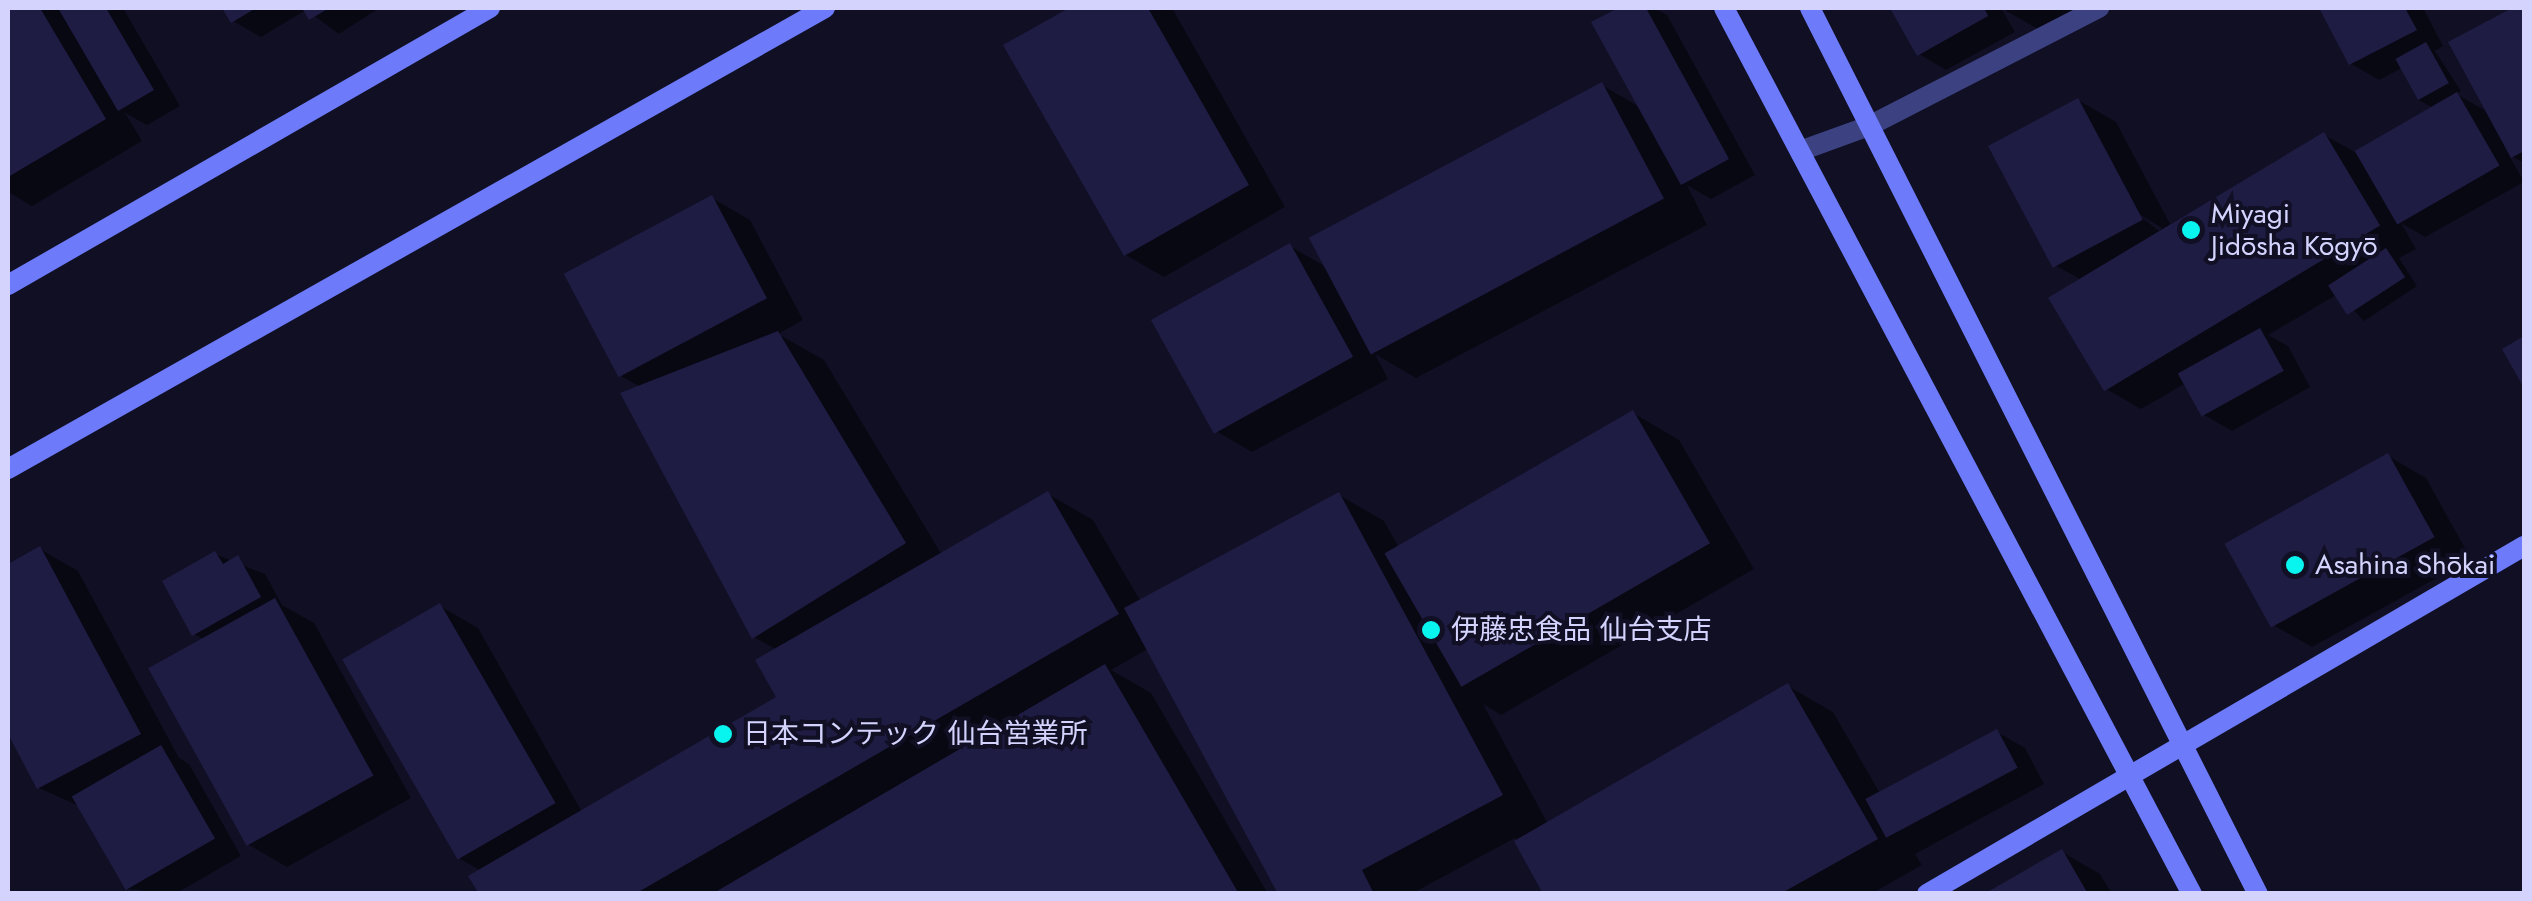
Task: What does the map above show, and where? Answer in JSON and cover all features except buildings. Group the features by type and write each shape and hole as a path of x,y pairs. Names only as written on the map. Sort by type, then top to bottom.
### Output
{"street":[{"path":"8,284 490,8"},
{"path":"8,470 825,8"},
{"path":"1724,8 2192,894"},
{"path":"1810,8 2180,747 2258,894"},
{"path":"1800,151 1869,126 2099,8"},
{"path":"1927,894 2524,546"}],"place":[{"name":"Miyagi Jidōsha Kōgyō","path":"2191,230"},
{"name":"Asahina Shōkai","path":"2295,565"},
{"name":"伊藤忠食品 仙台支店","path":"1431,630"},
{"name":"日本コンテック 仙台営業所","path":"723,734"}]}
